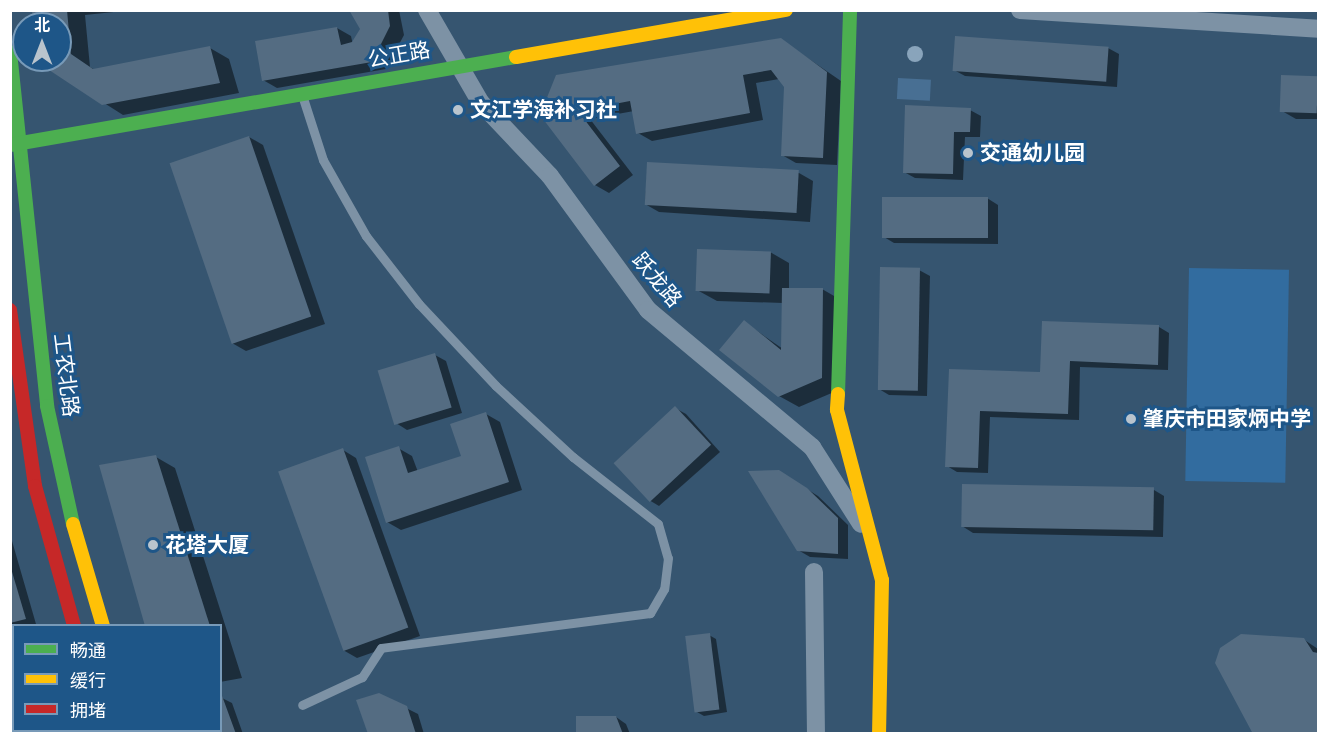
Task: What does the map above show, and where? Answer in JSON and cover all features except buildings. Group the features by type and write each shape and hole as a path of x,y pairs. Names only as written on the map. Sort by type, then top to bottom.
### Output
{"street":[{"name":"跃龙路","path":"427,10 457,68 481,103 550,176 648,310 812,447 877,554"},
{"name":"公正路","path":"15,145 786,10"},
{"path":"850,10 837,410 877,554 882,580 879,734"},
{"path":"1020,10 1236,17 1318,29"},
{"name":"工农北路","path":"10,52 15,145 47,406 61,482 102,624"},
{"path":"10,310 35,486 73,624"},
{"path":"814,572 816,734"}],"lane":[{"path":"302,95 323,160 366,236 419,304 504,394 573,457 658,524 668,558 664,589 650,613 381,648 362,677 302,705"}],"shaded area":[{"path":"898,78 931,80 930,101 897,99"},
{"path":"1189,268 1289,270 1285,483 1185,481"}],"traffic: fast":[{"path":"838,394 850,10"},
{"path":"10,52 47,406 73,524"},
{"path":"10,145 516,57"}],"traffic: slow":[{"path":"516,57 786,10"},
{"path":"838,394 837,410 882,580 879,734"},
{"path":"73,524 102,624"}],"traffic: jam":[{"path":"10,310 35,486 73,624"}],"place":[{"name":"文江学海补习社","path":"458,110"},
{"name":"交通幼儿园","path":"968,153"},
{"name":"肇庆市田家炳中学","path":"1131,419"},
{"name":"花塔大厦","path":"153,545"}]}
